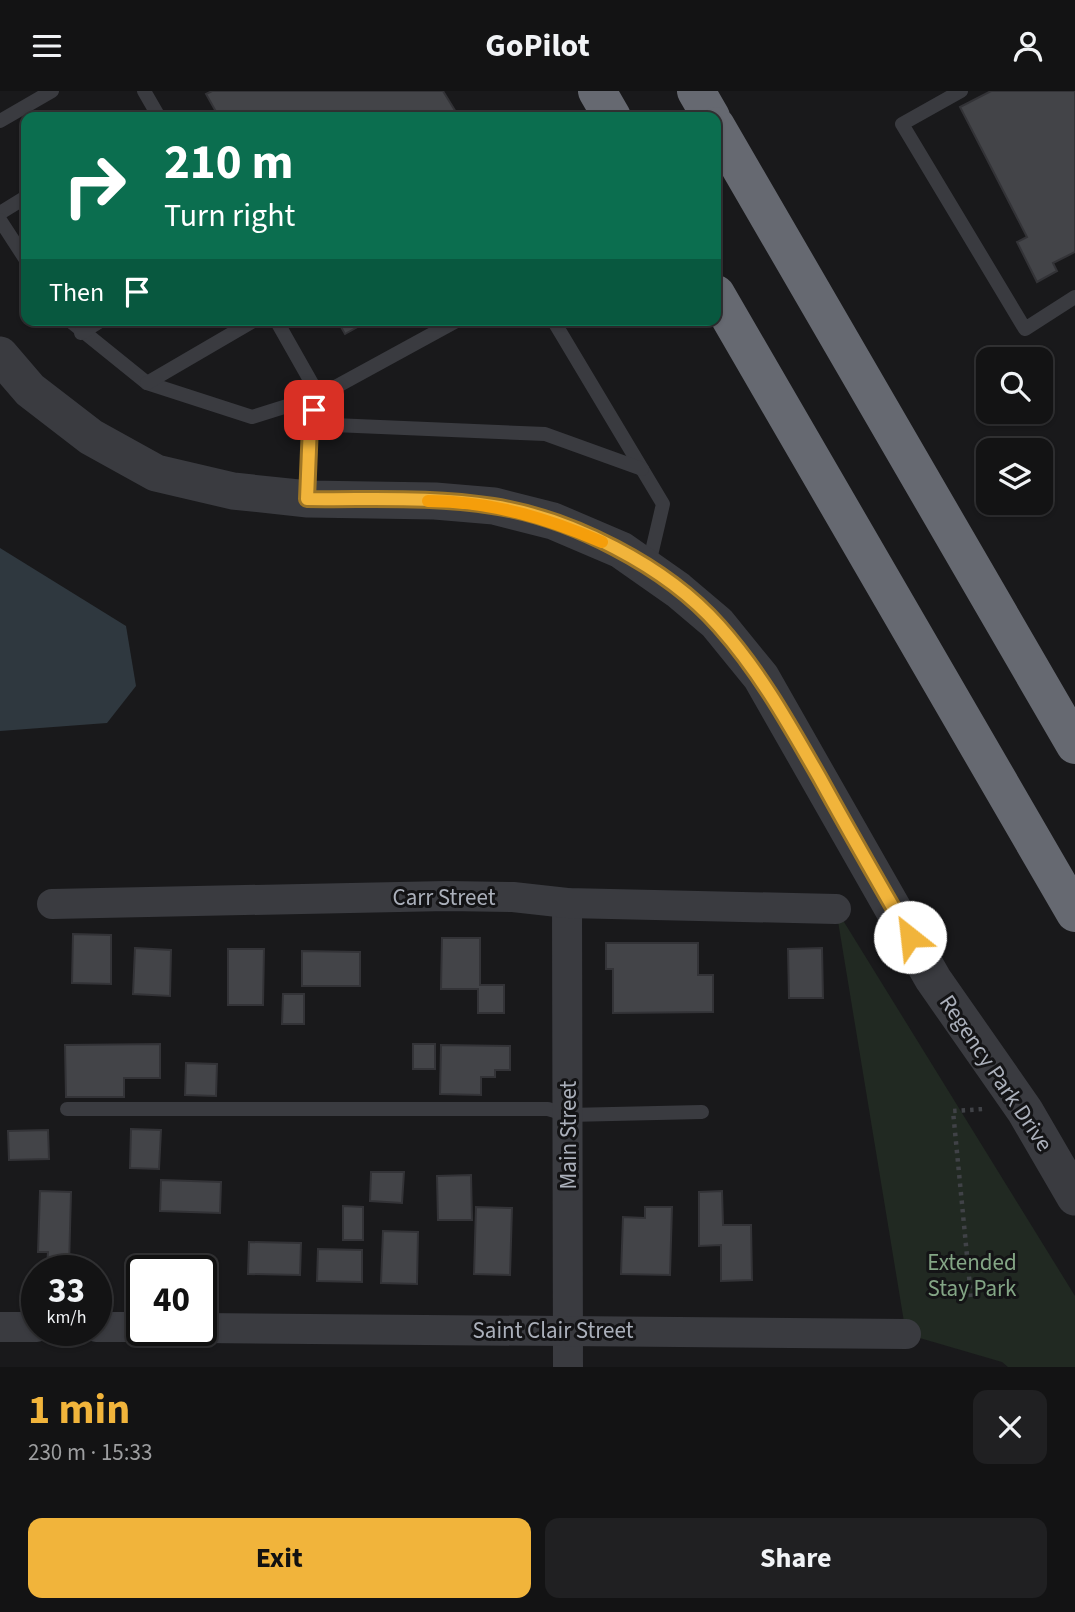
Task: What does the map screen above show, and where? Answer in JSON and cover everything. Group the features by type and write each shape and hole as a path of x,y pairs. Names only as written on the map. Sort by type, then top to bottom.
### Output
{"highway":[{"path":"597,91 609,112"},
{"path":"695,91 708,112"},
{"path":"721,135 1075,745"},
{"path":"721,303 1075,913"}],"street":[{"name":"Regency Park Drive","path":"0,355 30,390 91,437 156,473 233,491 307,499 435,501 494,506 553,521 621,550 717,623 761,677 933,979 1025,1111 1075,1197"},
{"name":"Carr Street","path":"52,904 447,896 513,897 567,903 835,909"},
{"name":"Main Street","path":"567,903 568,1367"},
{"path":"0,1327 21,1327"},
{"name":"Saint Clair Street","path":"217,1328 906,1334"}],"lane":[{"path":"0,121 52,91"},
{"path":"144,91 156,112"},
{"path":"961,91 902,124 1025,329 1075,297"},
{"path":"0,213 21,200"},
{"path":"0,220 21,252"},
{"path":"75,326 147,383 251,417 319,396 447,326"},
{"path":"81,333 92,326"},
{"path":"147,383 245,326"},
{"path":"279,326 319,396 310,425 307,499"},
{"path":"557,326 663,504 648,569"},
{"path":"310,425 545,434 642,469"},
{"path":"67,1109 548,1108 568,1115 702,1112"}],"path":[{"path":"971,1297 953,1111 984,1109"}],"green space":[{"name":"Extended Stay Park","path":"836,909 1075,1296 1075,1367 1008,1367 1002,1362 906,1334"}],"shaded area":[{"path":"0,548 126,626 136,686 107,723 0,731"}],"building":[{"path":"212,91 443,91 456,112 216,112 206,94"},
{"path":"991,91 1075,91 1075,252 1053,263 1057,271 1037,282 1017,242 1027,237 960,107"},
{"path":"340,326 359,326 345,334"},
{"path":"73,934 111,935 111,984 72,983"},
{"path":"442,938 480,938 480,985 504,985 504,1013 478,1013 478,989 441,989"},
{"path":"606,943 698,943 698,975 713,975 713,1012 613,1013 613,969 606,969"},
{"path":"135,948 171,950 170,996 133,994"},
{"path":"822,948 823,998 789,998 788,949"},
{"path":"228,949 264,949 263,1005 228,1005"},
{"path":"302,951 360,952 360,986 302,986"},
{"path":"283,994 304,994 304,1024 282,1024"},
{"path":"160,1044 160,1078 124,1078 124,1097 66,1097 65,1045"},
{"path":"413,1044 435,1044 435,1069 413,1069"},
{"path":"441,1045 510,1046 510,1070 495,1070 495,1077 481,1077 481,1095 440,1094"},
{"path":"186,1063 217,1064 216,1096 185,1095"},
{"path":"131,1129 161,1130 159,1169 130,1168"},
{"path":"48,1130 49,1159 9,1160 8,1131"},
{"path":"371,1172 404,1172 402,1203 370,1201"},
{"path":"471,1175 472,1220 438,1220 437,1176"},
{"path":"161,1180 221,1182 220,1213 160,1211"},
{"path":"40,1191 71,1192 69,1255 38,1252"},
{"path":"722,1191 723,1225 751,1225 752,1280 721,1281 721,1245 699,1246 699,1192"},
{"path":"343,1206 363,1207 363,1240 343,1240"},
{"path":"476,1207 512,1208 510,1275 474,1274"},
{"path":"645,1207 672,1207 670,1275 621,1274 623,1217 645,1218"},
{"path":"383,1231 418,1232 417,1284 381,1283"},
{"path":"249,1242 301,1243 300,1275 248,1274"},
{"path":"318,1249 362,1250 362,1282 317,1281"}],"slow traffic":[{"path":"428,501 494,506 553,521 602,542"}],"route":[{"path":"314,410 310,425 307,499 435,501 494,506 553,521 621,550 678,590 717,623 761,677 910,937"}]}
